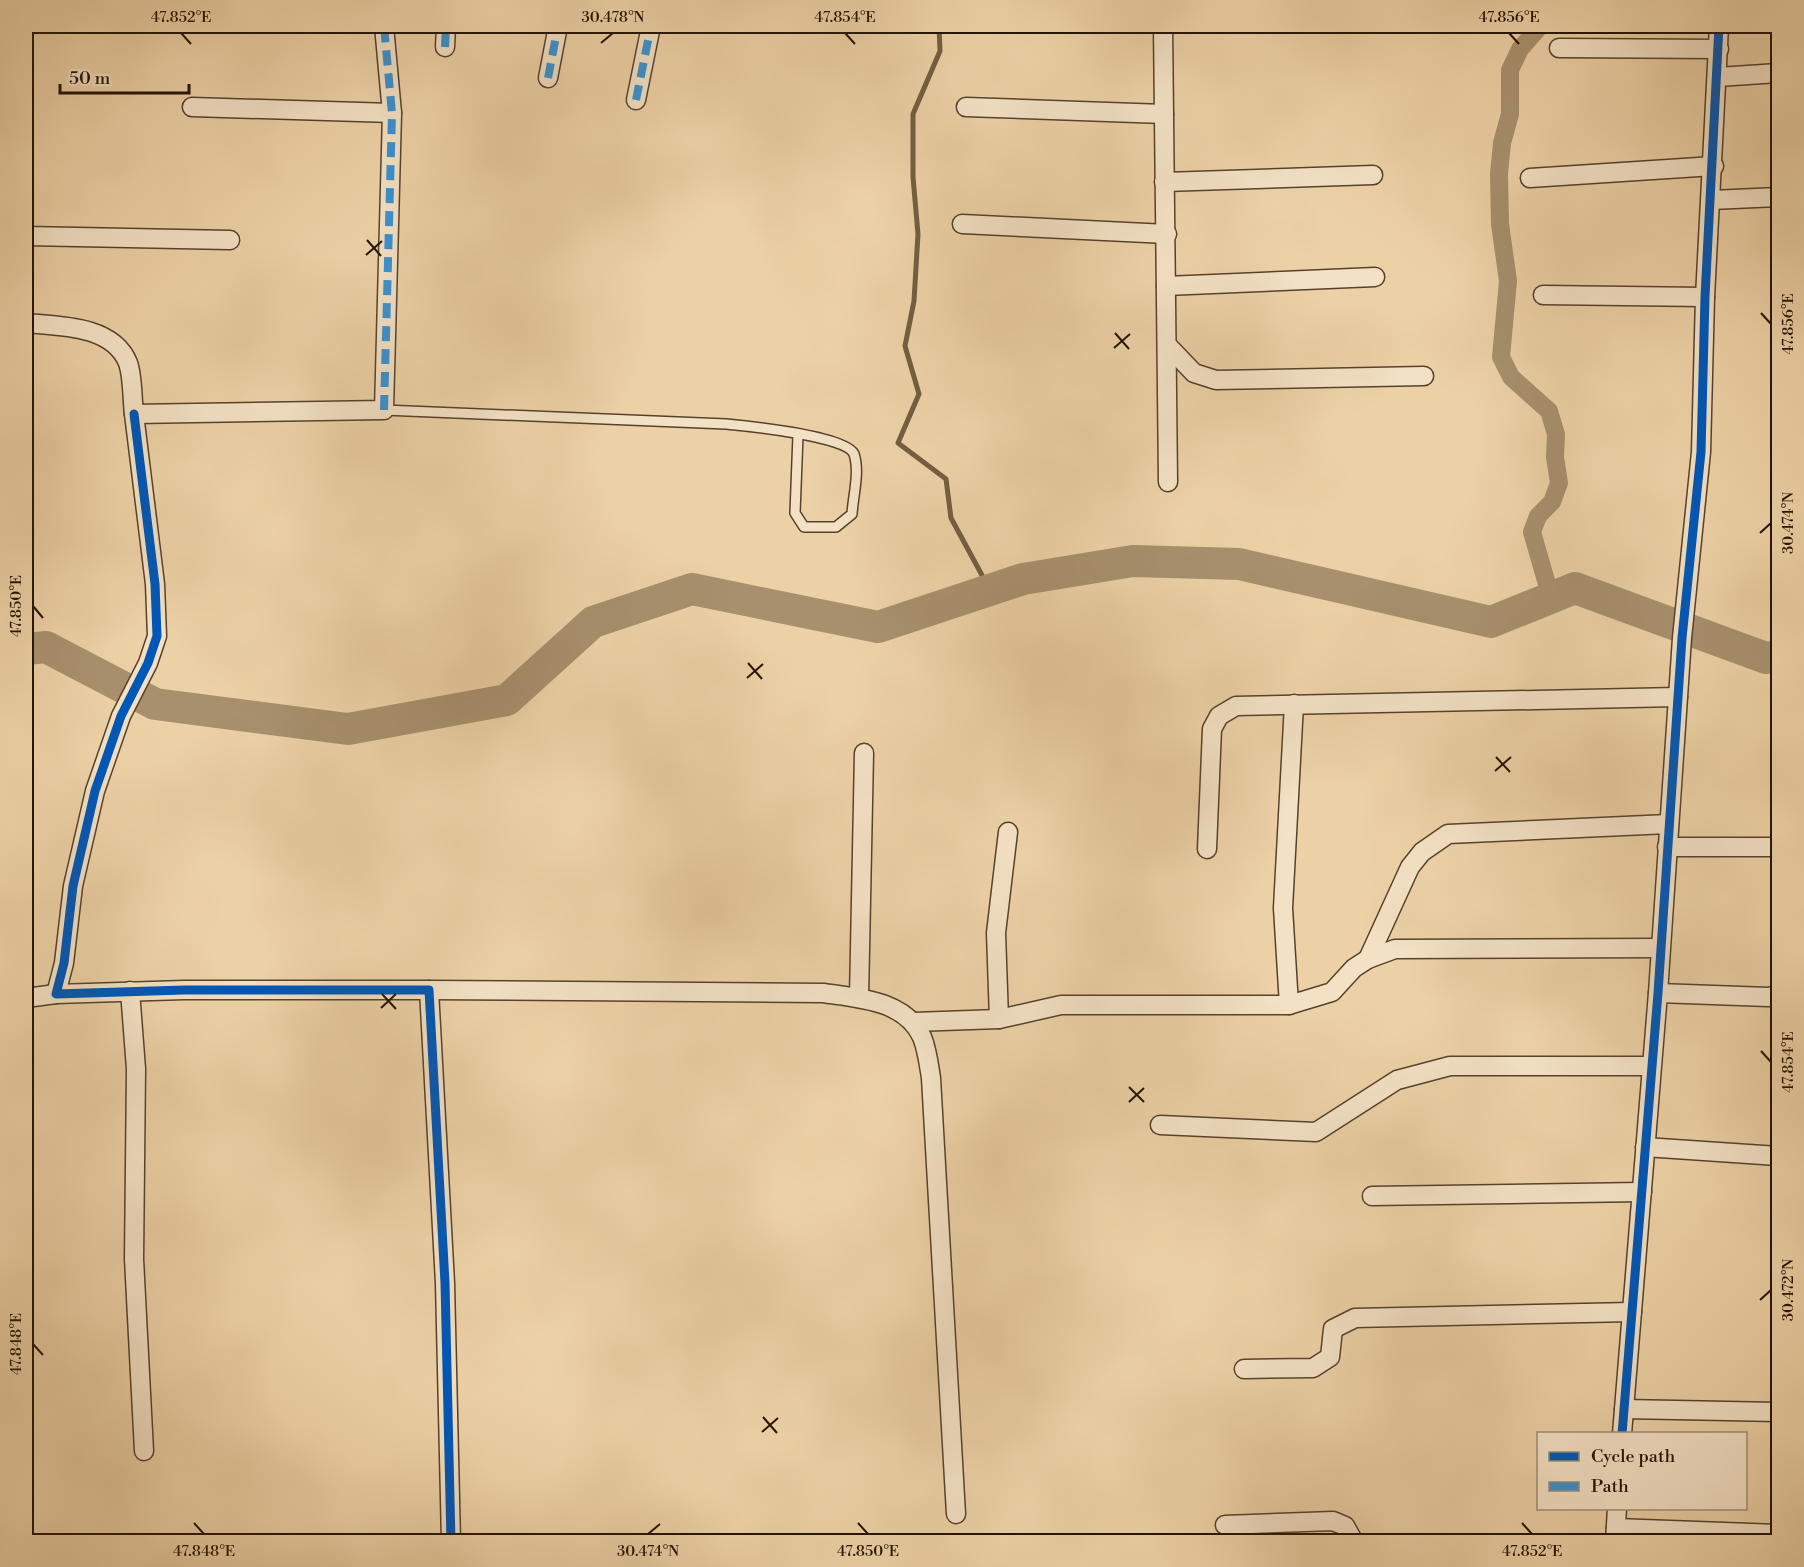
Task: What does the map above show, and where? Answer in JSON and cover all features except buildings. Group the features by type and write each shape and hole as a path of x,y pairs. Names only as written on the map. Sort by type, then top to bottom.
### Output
{"street":[{"path":"134,414 384,410 392,114 384,26"},
{"path":"445,47 446,26"},
{"path":"548,78 558,26"},
{"path":"636,100 651,26"},
{"path":"1163,26 1168,482"},
{"path":"1622,1432 1658,993 1682,638 1701,452 1705,297 1719,26"},
{"path":"1559,48 1719,49"},
{"path":"1718,77 1779,73"},
{"path":"192,107 392,114"},
{"path":"966,107 1164,114"},
{"path":"1530,178 1713,166"},
{"path":"1164,182 1373,175"},
{"path":"1711,200 1779,197"},
{"path":"962,224 1167,234"},
{"path":"26,236 230,240"},
{"path":"1166,286 1375,277"},
{"path":"1542,295 1705,297"},
{"path":"26,324 74,327 112,341 128,363 150,529 157,636 142,676 121,716 95,791 78,865 64,963 56,994"},
{"path":"1168,346 1194,373 1216,380 1424,376"},
{"path":"1207,849 1212,729 1219,716 1236,706 1678,697"},
{"path":"1289,1005 1283,908 1294,704"},
{"path":"859,998 864,753"},
{"path":"1368,959 1410,867 1422,852 1448,834 1669,824"},
{"path":"999,1019 996,933 1008,831"},
{"path":"1667,847 1779,847"},
{"path":"914,1022 999,1019 1061,1005 1289,1005 1332,992 1354,968 1368,959 1395,949 1660,948"},
{"path":"26,998 56,994 130,992 429,990 823,993 859,998 899,1011 914,1022 923,1039 931,1078 956,1514"},
{"path":"429,990 446,1283 451,1542"},
{"path":"130,992 136,1069 134,1259 144,1451"},
{"path":"1658,993 1768,997 1779,995"},
{"path":"1160,1125 1316,1132 1397,1080 1450,1066 1651,1066"},
{"path":"1645,1147 1779,1156"},
{"path":"1372,1196 1642,1192"},
{"path":"1244,1369 1313,1368 1330,1357 1333,1329 1354,1318 1632,1312"},
{"path":"1624,1409 1779,1412"},
{"path":"1617,1510 1615,1535 1779,1534"},
{"path":"1225,1525 1333,1521 1345,1526 1354,1542"}],"lane":[{"path":"384,410 644,419 760,428 798,435 847,446 854,453 852,514 836,527 804,527 795,513 798,435"}],"waterway":[{"path":"939,26 940,51 913,114 913,177 918,234 914,301 905,346 919,394 898,443 946,479 951,518 990,590"},
{"path":"1540,26 1520,49 1510,70 1510,114 1502,143 1499,174 1500,224 1508,281 1501,357 1511,377 1549,411 1556,434 1555,457 1559,483 1552,502 1538,516 1532,532 1551,598"},
{"path":"26,649 46,647 155,704 348,729 507,700 593,622 692,589 878,627 1023,579 1133,561 1239,564 1491,622 1575,588 1766,658 1778,656"}],"marked path":[{"path":"384,26 392,113 384,410"},
{"path":"445,47 446,26"},
{"path":"548,78 558,26"},
{"path":"636,100 651,26"}],"cycle path":[{"path":"1622,1432 1658,993 1682,638 1701,452 1705,297 1719,26"},
{"path":"134,414 155,584 157,636 148,663 121,716 95,791 73,886 64,963 56,994 184,990 429,990 445,1283 451,1542"}]}
